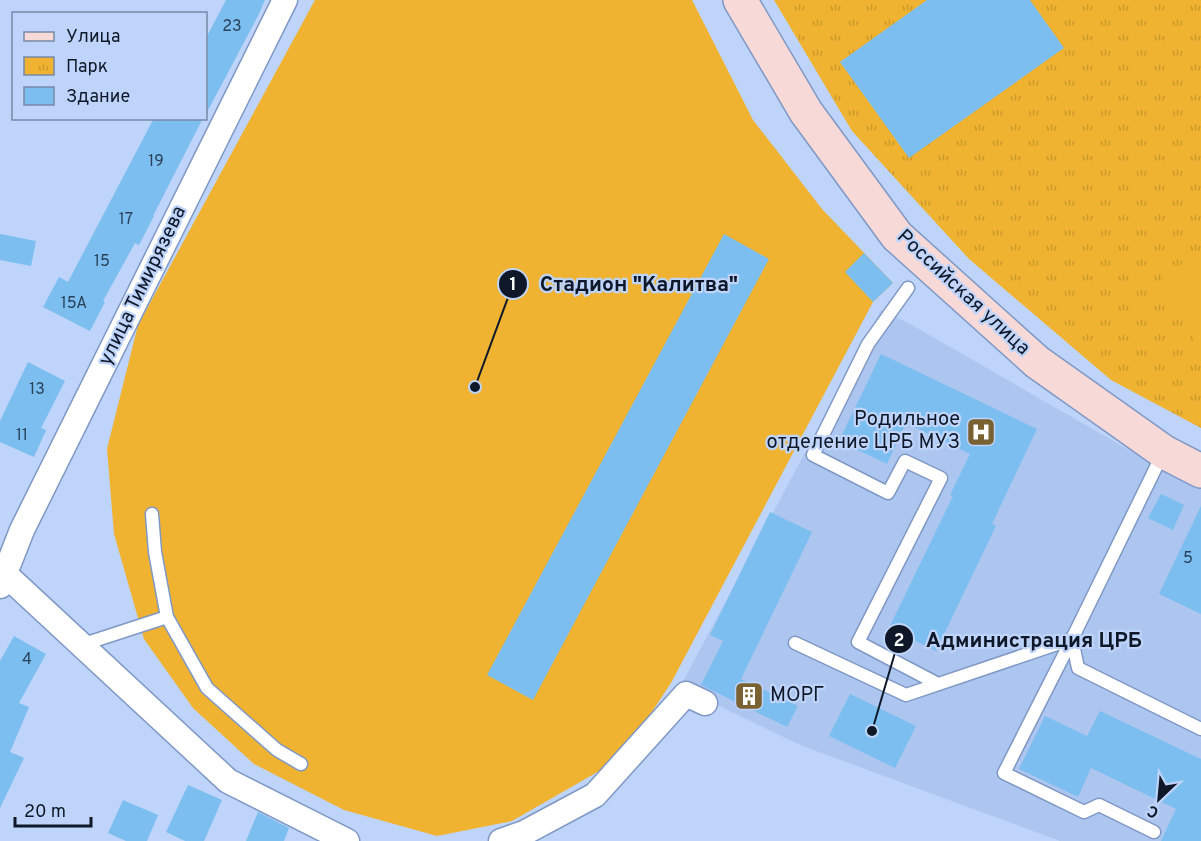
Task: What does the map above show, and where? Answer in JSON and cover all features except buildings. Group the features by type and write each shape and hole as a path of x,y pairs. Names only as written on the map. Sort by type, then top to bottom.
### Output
{"street":[{"name":"улица Тимирязева","path":"285,0 22,530 2,580 81,645 228,781 347,841"},
{"name":"Российская улица","path":"740,0 806,112 897,236 1037,362 1164,452 1201,471"},
{"path":"501,841 524,833 595,795 686,694 705,703"}],"lane":[{"path":"908,288 868,344 813,455 888,493 905,461 941,477 858,642 938,684"},
{"path":"1154,832 1099,805 1084,812 1004,773 1164,452"},
{"path":"152,514 155,552 167,617 207,688 277,750 301,764"},
{"path":"81,645 167,617"},
{"path":"795,643 906,694 1072,639"},
{"path":"1072,639 1078,668 1201,729"}],"shaded area":[{"path":"881,310 912,325 1169,473 1201,489 1201,841 1060,841 800,745 680,687"}],"green space":[{"path":"315,0 692,0 753,120 822,209 893,283 873,302 671,683 642,727 608,766 512,821 437,836 344,810 254,764 193,708 144,639 114,534 107,449 138,325"},
{"path":"774,0 1201,0 1201,428 1111,380 969,259 852,131"},
{"path":"1201,254 1201,352 1161,275"}],"place":[{"name":"Стадион \"Калитва\"","path":"475,387"},
{"name":"Родильное отделение ЦРБ МУЗ","path":"981,432"},
{"name":"МОРГ","path":"749,696"},
{"name":"Администрация ЦРБ","path":"872,731"}]}
